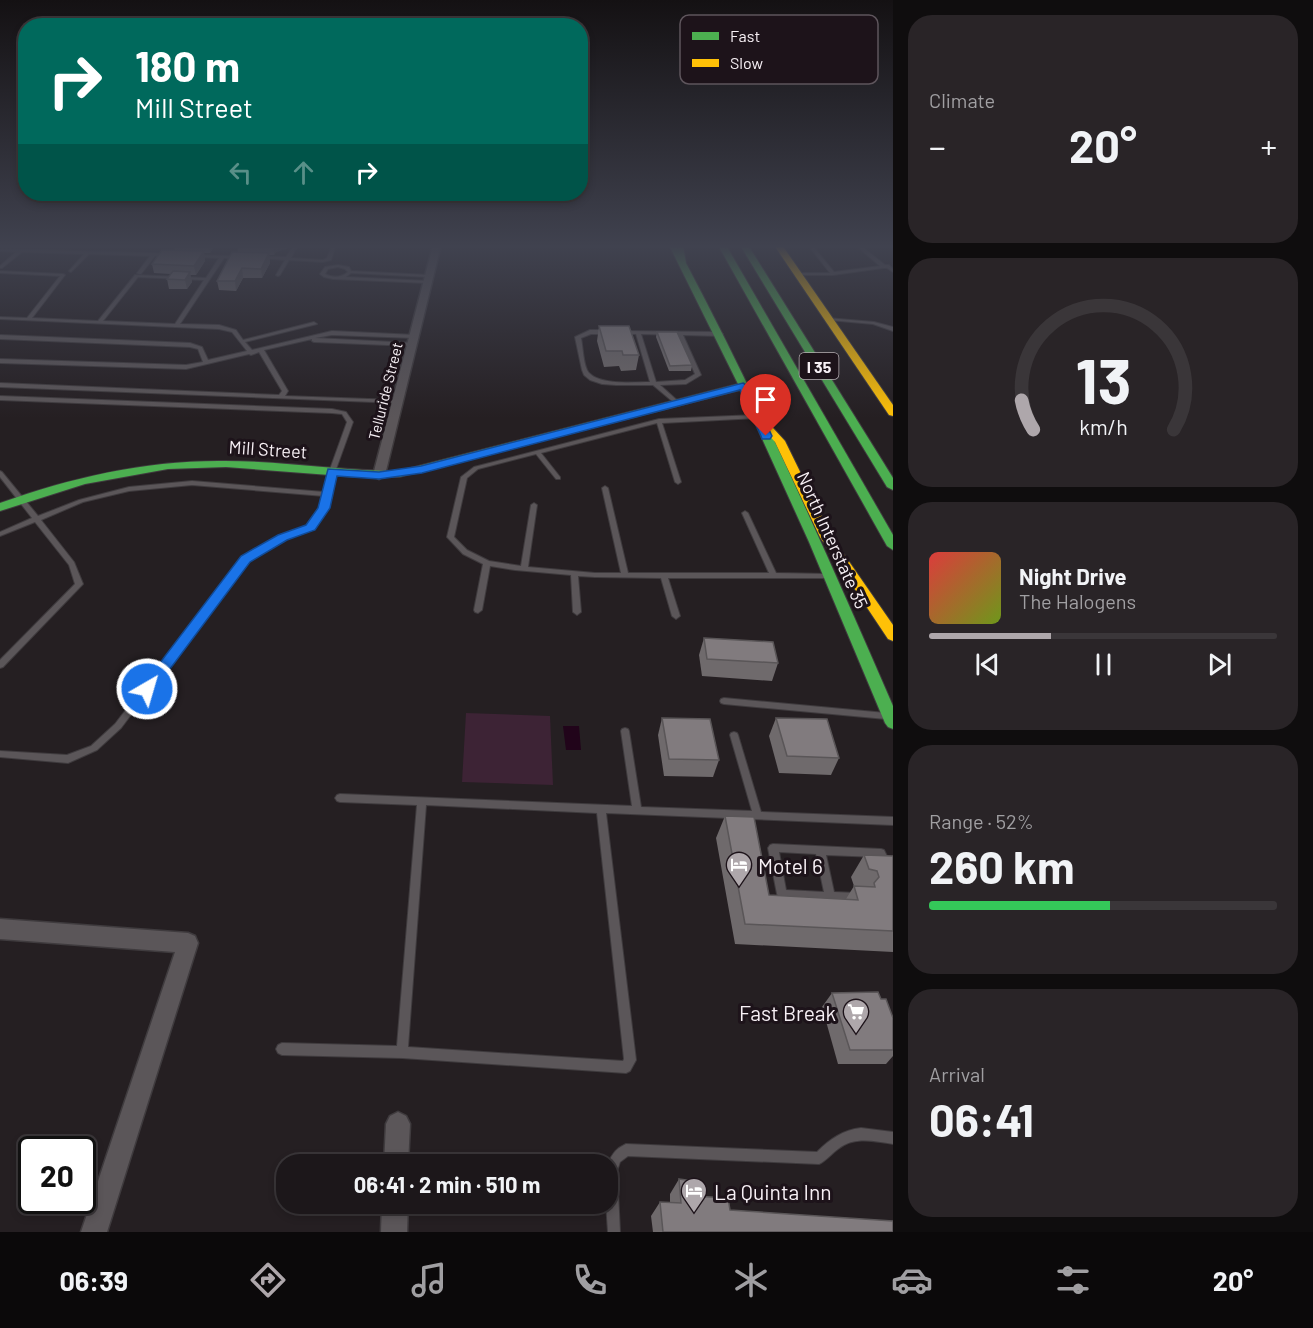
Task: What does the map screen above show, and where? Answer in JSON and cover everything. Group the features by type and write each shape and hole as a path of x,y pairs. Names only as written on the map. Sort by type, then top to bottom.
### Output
{"main road":[{"name":"North Interstate 35","path":"704,302 830,576 892,719"},
{"name":"I 35","path":"755,302 893,546"},
{"name":"I 35","path":"779,302 893,487"},
{"path":"816,302 893,413"},
{"name":"Mill Street","path":"0,507 87,479 182,464 226,464 379,475 422,469 743,386"},
{"path":"757,417 780,441 826,537 893,636"}],"street":[{"name":"Telluride Street","path":"379,475 422,302"},
{"path":"0,929 188,943 94,1232"},
{"path":"396,1154 398,1124"},
{"path":"394,1232 395,1214"}],"lane":[{"path":"28,319 41,302"},
{"path":"100,321 115,302"},
{"path":"177,324 191,302"},
{"path":"0,318 219,327 234,331 251,352"},
{"path":"827,319 874,324 893,329"},
{"path":"244,341 314,324"},
{"path":"680,333 698,375 686,382 609,384 594,382 587,375 578,337 590,332 680,333 720,334"},
{"path":"0,361 169,368 206,363 332,333 361,333 413,340"},
{"path":"358,342 361,333"},
{"path":"638,333 653,382 678,404"},
{"path":"0,337 190,345 200,348 206,363"},
{"path":"303,340 358,342 413,340"},
{"path":"261,350 285,391 281,397"},
{"path":"0,385 397,402"},
{"path":"0,398 338,412 348,416 350,422 332,472 324,508 310,528 283,538 245,559 220,595 118,726 94,748 68,759 0,754"},
{"path":"757,417 659,421 476,468 464,477 450,537 465,552 487,562 525,568 625,575 830,576"},
{"path":"659,421 678,482"},
{"path":"538,453 558,478"},
{"path":"0,473 72,564 79,584 0,665"},
{"path":"0,534 81,501 129,489 192,483 327,494"},
{"path":"605,488 625,575"},
{"path":"525,568 534,505"},
{"path":"746,513 773,575"},
{"path":"478,610 487,562"},
{"path":"574,573 576,612"},
{"path":"664,575 676,616"},
{"path":"724,701 892,719"},
{"path":"626,731 637,811"},
{"path":"734,735 758,816"},
{"path":"340,798 893,821"},
{"path":"402,1052 422,802"},
{"path":"282,1049 402,1052 626,1067 630,1060 601,809"},
{"path":"858,898 782,894 773,848 881,853 893,879"},
{"path":"820,850 830,896"},
{"path":"614,1232 611,1171 616,1158 626,1150 819,1158 835,1141 860,1133 893,1138"}],"shaded area":[{"path":"466,713 550,716 553,785 462,782"},
{"path":"563,726 579,726 581,750 566,750"}],"building":[{"path":"599,326 629,326 639,355 623,355 622,351 606,351"},
{"path":"657,332 677,332 692,365 670,366"},
{"path":"704,638 773,642 778,663 707,659"},
{"path":"662,718 710,719 719,760 669,759"},
{"path":"776,718 827,719 839,758 787,756"},
{"path":"725,816 754,817 769,895 858,900 854,886 875,887 874,883 879,877 877,871 869,869 864,855 893,856 893,931 745,924"},
{"path":"878,992 881,999 886,999 893,1018 893,1050 850,1050 832,993"},
{"path":"679,1179 693,1181 694,1196 728,1198 730,1210 893,1221 893,1232 663,1232 660,1202 681,1203"}],"traffic: fast":[{"path":"703,302 815,542 893,723"},
{"path":"755,302 893,546"},
{"path":"779,302 893,487"},
{"path":"0,507 55,488 111,474 168,466 226,464 356,474 399,474 743,386"}],"traffic: slow":[{"path":"817,302 893,413"},
{"path":"757,417 780,441 826,537 893,636"}],"place":[{"name":"Motel 6","path":"739,888"},
{"name":"Fast Break","path":"856,1035"},
{"name":"La Quinta Inn","path":"694,1214"}],"route":[{"path":"147,689 245,559 283,538 310,528 324,508 332,472 356,475 399,474 743,386 766,436"}]}
